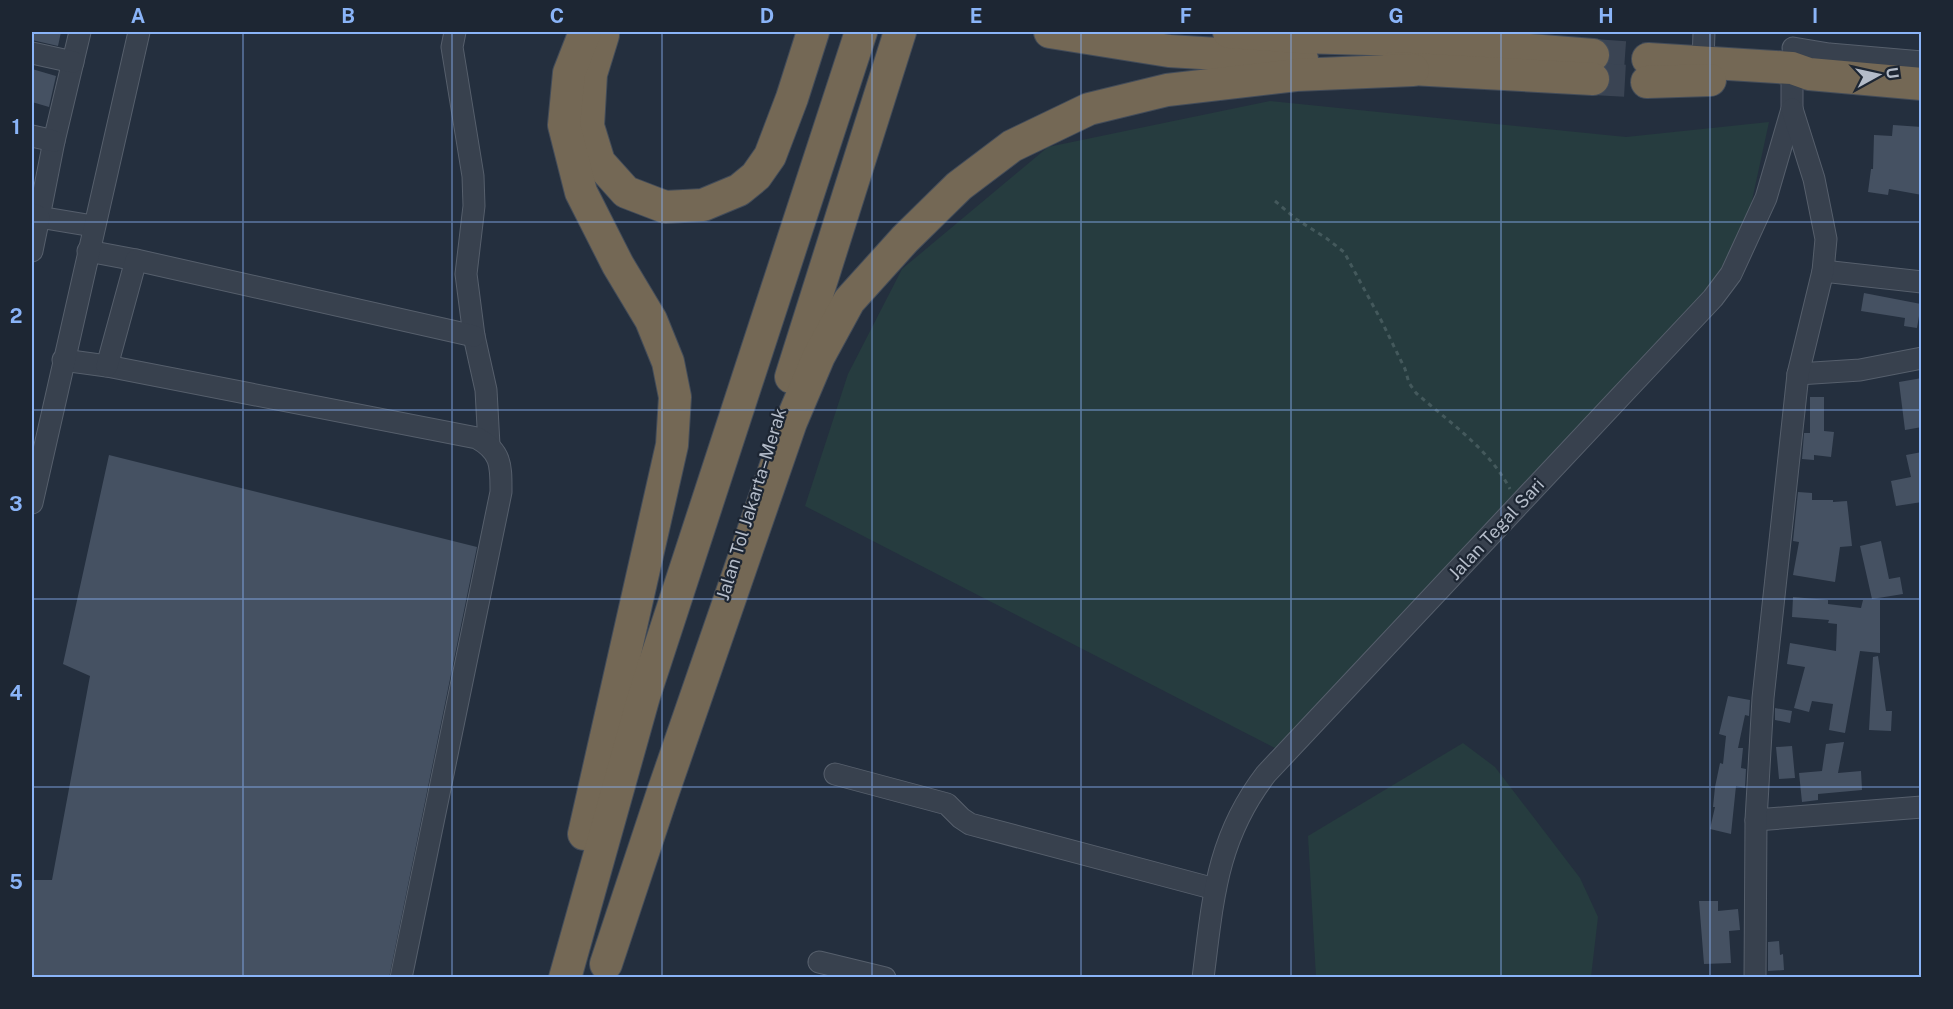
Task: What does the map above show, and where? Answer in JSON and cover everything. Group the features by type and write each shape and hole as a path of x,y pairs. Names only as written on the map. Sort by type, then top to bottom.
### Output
{"highway":[{"path":"573,948 572,889 672,445 675,397 668,362 651,320 618,266 581,192 564,125 569,73 585,32"},
{"path":"604,32 591,74 588,126 599,162 626,192 664,207 703,206 739,190 756,176 770,156 813,32"},
{"path":"565,978 644,696 861,32"},
{"name":"Jalan Tol Jakarta–Merak","path":"605,971 900,32"},
{"path":"1050,32 1170,51 1298,59 1413,70"},
{"path":"1229,32 1299,37 1406,40"},
{"path":"605,971 662,795 791,422 819,356 849,301 904,239 959,186 1012,146 1089,108 1167,90 1296,75 1413,70 1593,67 1360,32"},
{"path":"1795,68 1648,70 1703,46 1795,68 1922,84"}],"street":[{"path":"32,251 35,215 80,32"},
{"path":"32,503 93,226 139,32"},
{"path":"455,32 452,47 473,176 474,206 466,274 474,336 486,390 489,445"},
{"path":"32,53 73,62"},
{"path":"1755,978 1756,820 1763,699 1798,375 1823,271 1826,239 1795,68 1829,54 1922,62"},
{"name":"Jalan Tegal Sari","path":"1203,978 1215,889 1229,835 1248,797 1705,307 1731,274 1766,198 1795,68"},
{"path":"32,136 54,141"},
{"path":"35,215 93,226"},
{"path":"88,251 474,336"},
{"path":"107,366 136,260"},
{"path":"1823,271 1922,282"},
{"path":"1798,375 1860,370 1922,358"},
{"path":"63,360 107,366 477,438 495,451 501,468 501,492 401,978"},
{"path":"835,774 947,804 970,824 1215,889"},
{"path":"1756,820 1922,807"},
{"path":"819,962 885,978"}],"path":[{"path":"1275,201 1296,219 1344,252 1382,322 1405,369 1409,383 1416,393 1472,441 1503,476 1519,505"}],"green space":[{"path":"1270,101 1626,137 1769,122 1751,205 1718,281 1277,749 805,506 848,374 902,269 1048,147"},
{"path":"1463,743 1495,767 1580,878 1598,917 1591,977 1316,977 1308,836"}],"building":[{"path":"32,32 61,32 58,46 32,40"},
{"path":"32,69 56,76 49,107 32,102"},
{"path":"1893,125 1922,127 1922,195 1889,189 1888,195 1868,192 1871,169 1873,169 1874,135 1892,136"},
{"path":"1864,293 1921,304 1917,328 1904,326 1905,318 1861,311"},
{"path":"1922,378 1922,427 1905,430 1899,382"},
{"path":"1810,397 1824,397 1824,431 1834,432 1831,457 1814,455 1814,460 1802,459 1804,433 1810,433"},
{"path":"1922,452 1922,502 1896,506 1891,481 1911,477 1906,455"},
{"path":"109,455 477,547 389,978 32,978 32,880 52,880 90,676 63,664"},
{"path":"1798,492 1812,493 1812,500 1847,501 1852,546 1840,547 1835,582 1793,575 1799,542 1793,541"},
{"path":"1881,541 1889,579 1900,577 1903,594 1872,599 1860,546"},
{"path":"1793,597 1828,600 1828,604 1861,608 1863,600 1880,600 1880,653 1860,651 1845,733 1829,730 1833,704 1812,701 1809,712 1794,708 1805,667 1787,664 1790,643 1836,651 1837,624 1828,623 1829,620 1792,617"},
{"path":"1878,656 1886,711 1892,711 1891,731 1869,730 1873,657"},
{"path":"1728,696 1750,700 1749,716 1745,715 1738,748 1743,748 1741,768 1746,769 1745,788 1736,786 1731,834 1710,829 1715,807 1713,807 1715,787 1720,763 1723,764 1726,736 1719,734"},
{"path":"1775,708 1792,711 1790,723 1775,720"},
{"path":"1844,742 1838,773 1861,771 1862,790 1818,794 1818,800 1802,802 1799,773 1822,771 1826,744"},
{"path":"1792,746 1795,778 1779,779 1776,747"},
{"path":"1699,901 1718,901 1718,911 1738,909 1740,930 1729,931 1731,963 1704,964"},
{"path":"1779,941 1784,970 1768,971 1768,942"}],"tunnel":[{"path":"1593,55 1648,59"},
{"path":"1593,79 1647,82"}]}
